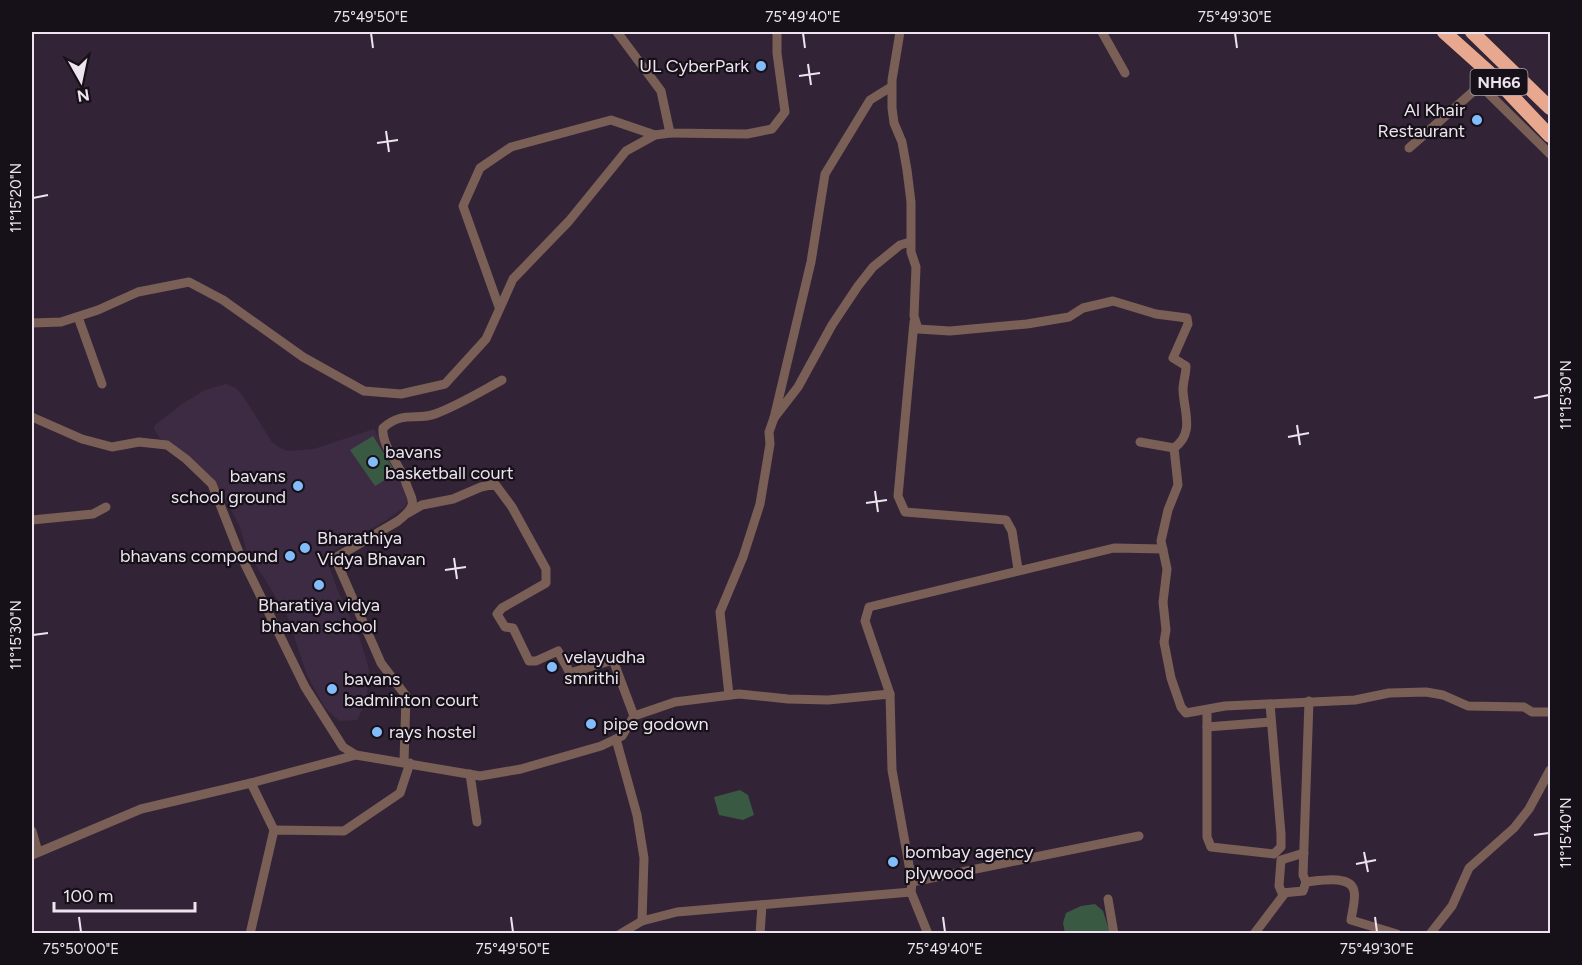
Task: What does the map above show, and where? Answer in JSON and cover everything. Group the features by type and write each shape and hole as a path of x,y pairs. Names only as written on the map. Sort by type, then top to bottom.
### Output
{"highway":[{"name":"NH66","path":"1444,32 1492,75 1551,135"},
{"name":"NH66","path":"1472,32 1551,108"}],"street":[{"path":"620,32 661,91 670,133"},
{"path":"32,323 61,322 138,292 189,282 223,300 303,357 364,391 401,394 445,384 486,339 513,279 569,221 626,151 655,135 670,133 747,134 772,129 786,112 777,53 777,32"},
{"path":"900,32 891,87 894,123 902,142 907,170 911,202 910,242 916,267 914,316 898,496 905,512 1006,519 1012,531 1018,569"},
{"path":"1102,32 1125,73"},
{"path":"1409,148 1492,75"},
{"path":"1480,85 1551,154"},
{"path":"729,695 720,612 743,557 760,504 770,444 769,432 811,262 825,174 846,144 870,100 891,87"},
{"path":"499,307 463,206 480,168 511,147 611,120 655,135"},
{"path":"774,418 798,387 832,325 858,286 873,267 900,246 910,242"},
{"path":"914,316 918,329 934,332 1069,317 1083,308 1113,301 1156,314 1187,318 1188,324 1173,358 1186,366 1183,388 1187,408 1186,433 1183,442 1174,448 1140,442"},
{"path":"78,317 102,384"},
{"path":"407,514 413,496 399,464 385,442 383,428 389,423 408,416 433,415 502,380"},
{"path":"32,417 82,439 112,447 139,442 167,445 186,459 212,484 238,550 305,687 343,747 356,754 480,776 521,769 601,746 622,736 634,716 675,702 729,695 828,700 891,694"},
{"path":"1174,448 1178,485 1162,536 1167,569 1163,602 1166,630 1164,642 1171,678 1181,708 1186,713 1225,706 1355,700 1389,693 1426,692 1443,695 1468,706 1524,707 1532,712 1551,712"},
{"path":"274,830 344,831 400,793 407,763 406,696 379,660 335,558 382,532 422,505 453,498 495,484 512,507 546,569 546,583 502,608 497,615 505,627 513,628 529,661 536,661 558,651 570,673 613,660 634,716"},
{"path":"32,520 93,514 106,507"},
{"path":"928,933 912,887 892,770 891,694 866,621 869,608 1018,569 1114,548 1163,549"},
{"path":"1304,853 1281,860 1279,886 1285,892 1303,891 1306,882 1304,853 1309,701"},
{"path":"1207,710 1207,837 1211,847 1274,854 1281,847 1281,834 1269,704"},
{"path":"1207,727 1271,722"},
{"path":"616,739 637,815 644,858 642,921"},
{"path":"32,831 35,853 141,808 251,783 356,754"},
{"path":"1430,933 1452,906 1469,867 1514,828 1551,770"},
{"path":"470,774 477,822"},
{"path":"250,933 274,830 251,783"},
{"path":"620,933 642,921 677,912 762,905 912,887 1139,836"},
{"path":"1306,882 1344,881 1350,884 1354,892 1351,920 1397,933"},
{"path":"1254,933 1285,892"},
{"path":"1108,899 1114,933"},
{"path":"760,933 762,905"}],"shaded area":[{"name":"bhavans compound","path":"226,384 236,388 243,396 272,442 280,448 288,451 314,449 374,429 399,475 407,501 405,507 333,551 327,560 337,589 360,639 369,669 366,703 357,720 339,721 325,708 307,675 287,615 246,549 240,527 222,492 182,451 160,438 154,429 155,425 182,404 205,390"}],"green space":[{"name":"bavans basketball court","path":"373,436 396,473 375,486 350,450"},
{"path":"740,790 748,795 754,815 743,820 719,815 714,797"},
{"path":"1095,904 1103,911 1110,933 1065,933 1063,923 1066,913 1081,906"}],"place":[{"name":"UL CyberPark","path":"761,66"},
{"name":"Al Khair Restaurant","path":"1477,120"},
{"name":"bavans basketball court","path":"373,462"},
{"name":"bavans school ground","path":"298,486"},
{"name":"Bharathiya Vidya Bhavan","path":"305,548"},
{"name":"bhavans compound","path":"290,556"},
{"name":"Bharatiya vidya bhavan school","path":"319,585"},
{"name":"velayudha smrithi","path":"552,667"},
{"name":"bavans badminton court","path":"332,689"},
{"name":"pipe godown","path":"591,724"},
{"name":"rays hostel","path":"377,732"},
{"name":"bombay agency plywood","path":"893,862"}]}
